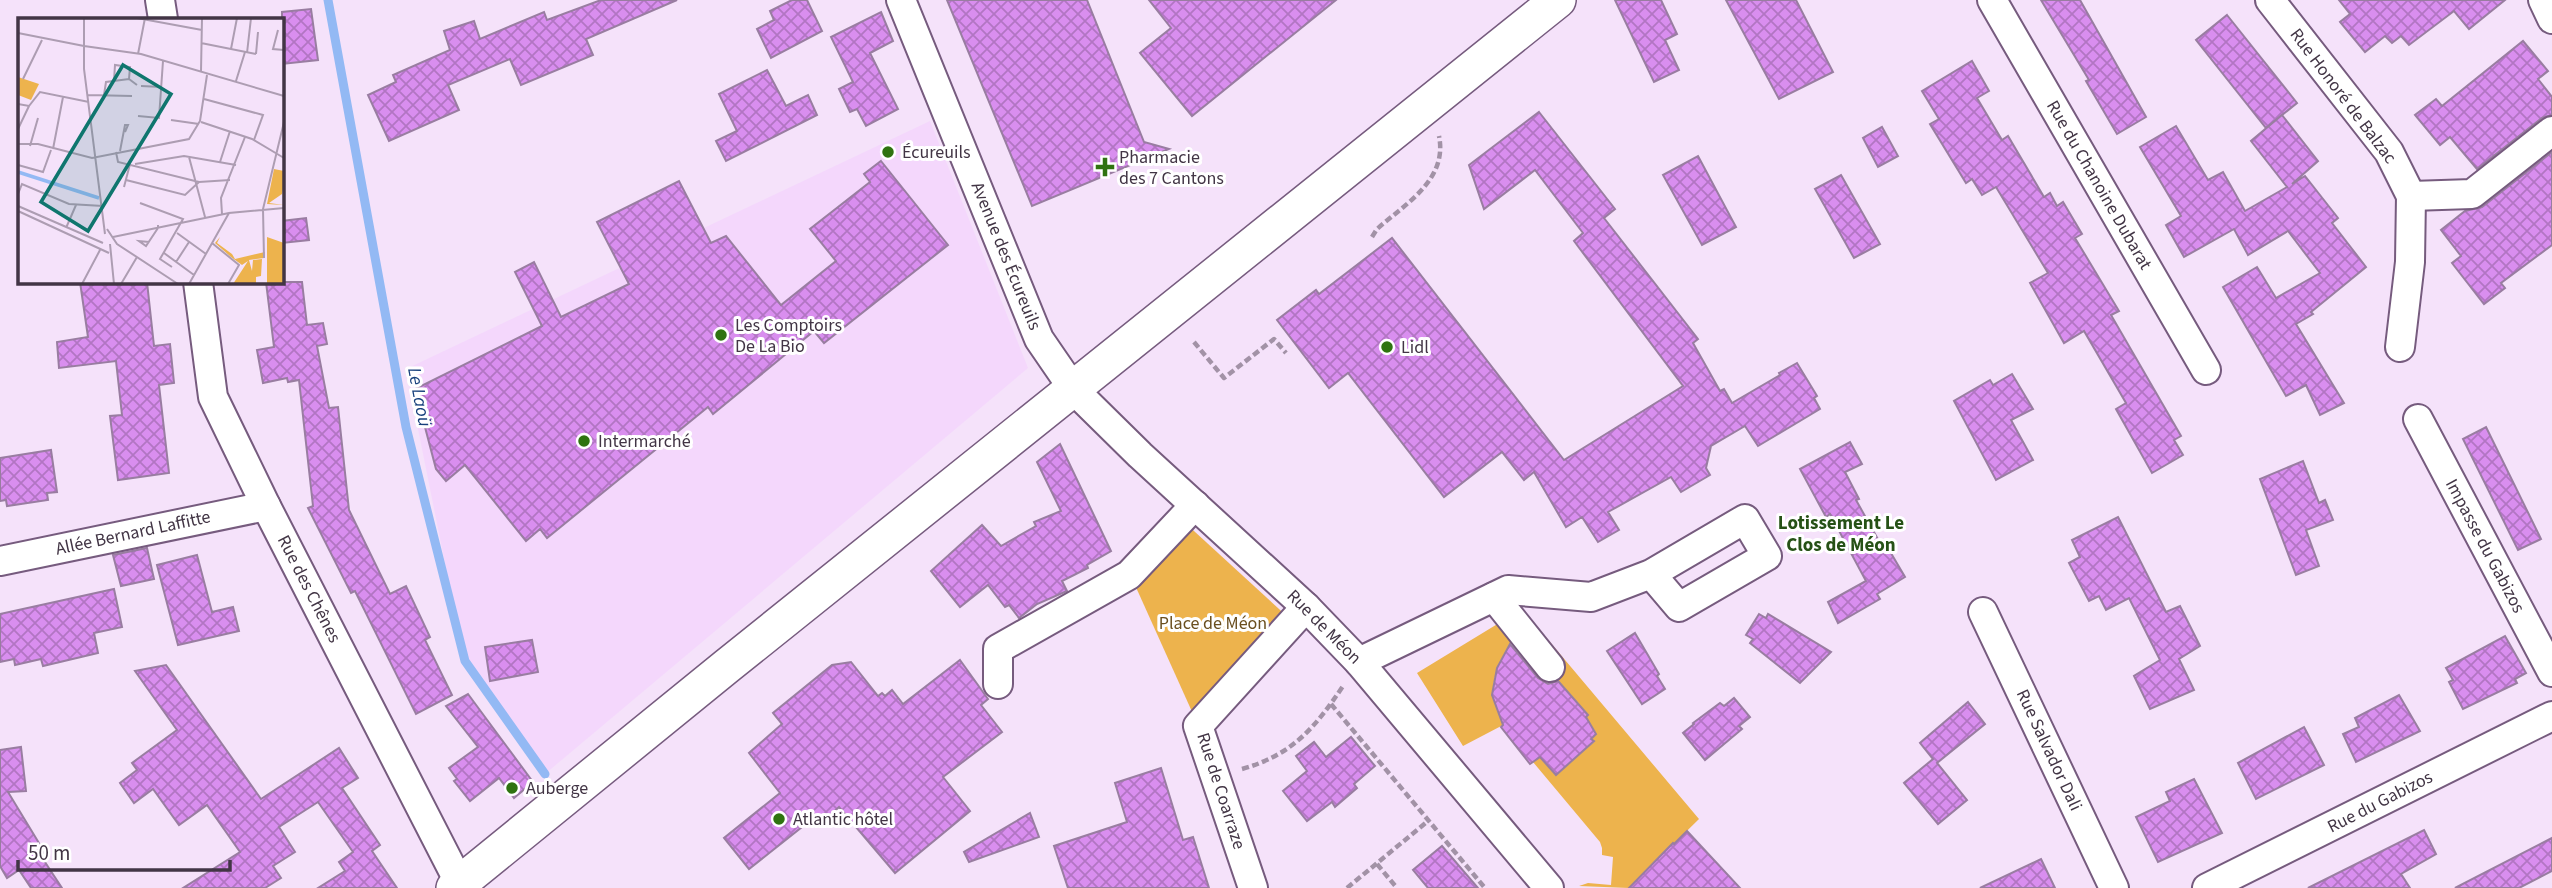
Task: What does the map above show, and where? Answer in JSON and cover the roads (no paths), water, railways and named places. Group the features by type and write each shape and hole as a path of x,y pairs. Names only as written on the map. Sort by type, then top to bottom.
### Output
{"main road":[{"path":"457,886 727,666 1558,0"}],"street":[{"path":"160,0 163,18"},
{"name":"Avenue des Écureuils","path":"901,0 1039,339 1074,390"},
{"name":"Rue du Chanoine Dubarat","path":"1992,0 2206,370"},
{"name":"Rue Honoré de Balzac","path":"2270,0 2389,152 2411,196 2410,262 2400,347"},
{"path":"2543,0 2552,19"},
{"path":"2411,196 2472,194 2552,131"},
{"name":"Rue des Chênes","path":"198,284 213,397 265,506 457,886"},
{"name":"Rue de Méon","path":"1074,390 1306,607 1359,662 1549,888"},
{"name":"Impasse du Gabizos","path":"2418,419 2552,672"},
{"path":"998,684 999,649 1129,575 1195,505"},
{"name":"Allée Bernard Laffitte","path":"0,561 265,506"},
{"path":"1359,662 1508,590 1591,597 1651,574"},
{"path":"1493,597 1550,667"},
{"name":"Rue de Coarraze","path":"1253,888 1198,726 1306,607"},
{"name":"Rue Salvador Dali","path":"1983,612 2114,888"},
{"name":"Rue du Gabizos","path":"2207,888 2552,716"}],"waterway":[{"name":"Le Laoü","path":"328,0 406,427 465,661 545,774"}],"place":[{"name":"Écureuils","path":"888,152"},
{"name":"Pharmacie des 7 Cantons","path":"1105,167"},
{"name":"Les Comptoirs De La Bio","path":"721,335"},
{"name":"Lidl","path":"1387,347"},
{"name":"Intermarché","path":"584,441"},
{"name":"Auberge","path":"512,788"},
{"name":"Atlantic hôtel","path":"779,819"}],"district":[{"name":"Lotissement Le Clos de Méon","path":"1841,534"}],"park label":[{"name":"Place de Méon","path":"1213,623"}]}
